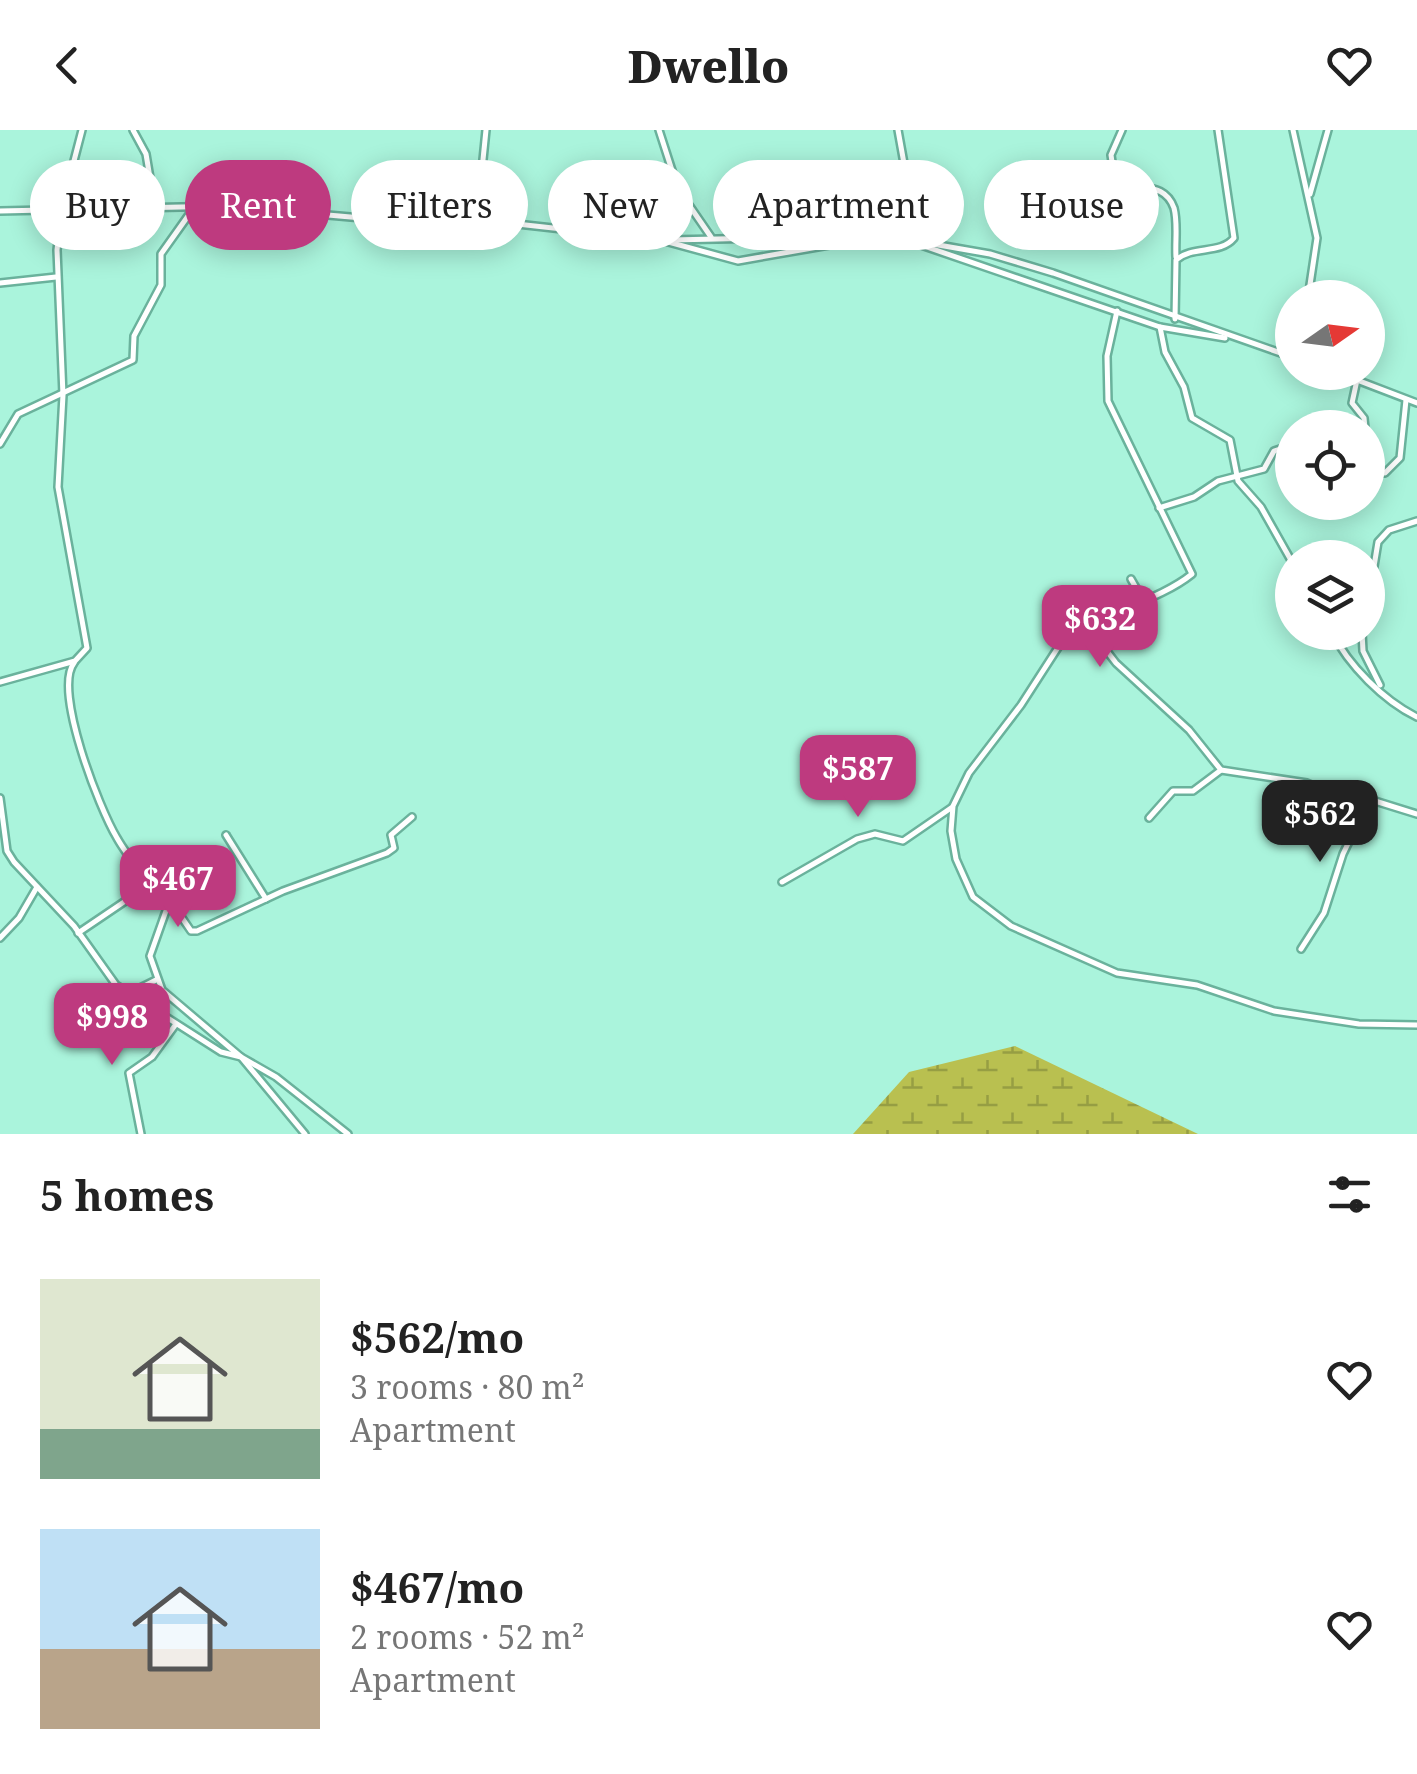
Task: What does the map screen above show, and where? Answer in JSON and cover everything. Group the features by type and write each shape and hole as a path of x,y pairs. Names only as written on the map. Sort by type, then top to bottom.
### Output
{"street":[{"path":"74,160 82,130"},
{"path":"133,130 147,160"},
{"path":"483,160 486,130"},
{"path":"659,130 680,193 710,237"},
{"path":"898,130 901,160"},
{"path":"1122,130 1111,155 1114,175 1126,184 1150,185 1169,199 1174,212 1175,319"},
{"path":"1176,260 1188,252 1228,245 1234,238 1218,130"},
{"path":"1292,130 1310,195 1317,244 1311,280"},
{"path":"1310,195 1328,130"},
{"path":"0,211 30,210"},
{"path":"0,444 18,414 133,360 134,336 162,285 160,254 185,220"},
{"path":"693,239 713,237"},
{"path":"58,250 56,278 63,396 58,487 87,643 68,671 67,697 114,834 167,908 178,912 194,931 391,851 390,835 412,817"},
{"path":"693,250 738,262 805,250"},
{"path":"938,250 1160,327 1228,338"},
{"path":"958,250 1006,259 1275,352"},
{"path":"0,283 56,278"},
{"path":"1116,311 1107,356 1108,401 1192,574 1059,646 1021,705 969,772 953,806 951,831 964,882 973,897 1011,926 1116,973 1197,985 1274,1011 1359,1024 1417,1025"},
{"path":"1160,327 1192,418 1230,440 1237,476 1280,540"},
{"path":"1382,390 1417,403"},
{"path":"1385,471 1390,471 1400,458 1406,400"},
{"path":"1158,508 1237,476 1264,470 1275,451"},
{"path":"1380,540 1386,532 1417,521"},
{"path":"1131,579 1144,602"},
{"path":"1089,628 1116,663 1188,730 1221,770 1270,776 1417,814"},
{"path":"1342,650 1348,662 1417,717"},
{"path":"1362,650 1382,691"},
{"path":"0,682 76,661"},
{"path":"1148,818 1172,790 1193,791 1221,770"},
{"path":"0,798 8,851 78,932 92,956 128,994 221,1052 241,1057 305,1134"},
{"path":"1301,949 1324,912 1343,854 1369,800"},
{"path":"782,882 857,838 875,834 903,841 953,806"},
{"path":"226,834 266,899"},
{"path":"78,932 150,884"},
{"path":"0,938 20,918 37,887"},
{"path":"167,908 150,956 156,980 170,1000 348,1134"},
{"path":"128,994 156,980"},
{"path":"142,1134 129,1072 152,1057 176,1024"}],"green space":[{"path":"1015,1046 1198,1134 853,1134 909,1072"}]}
